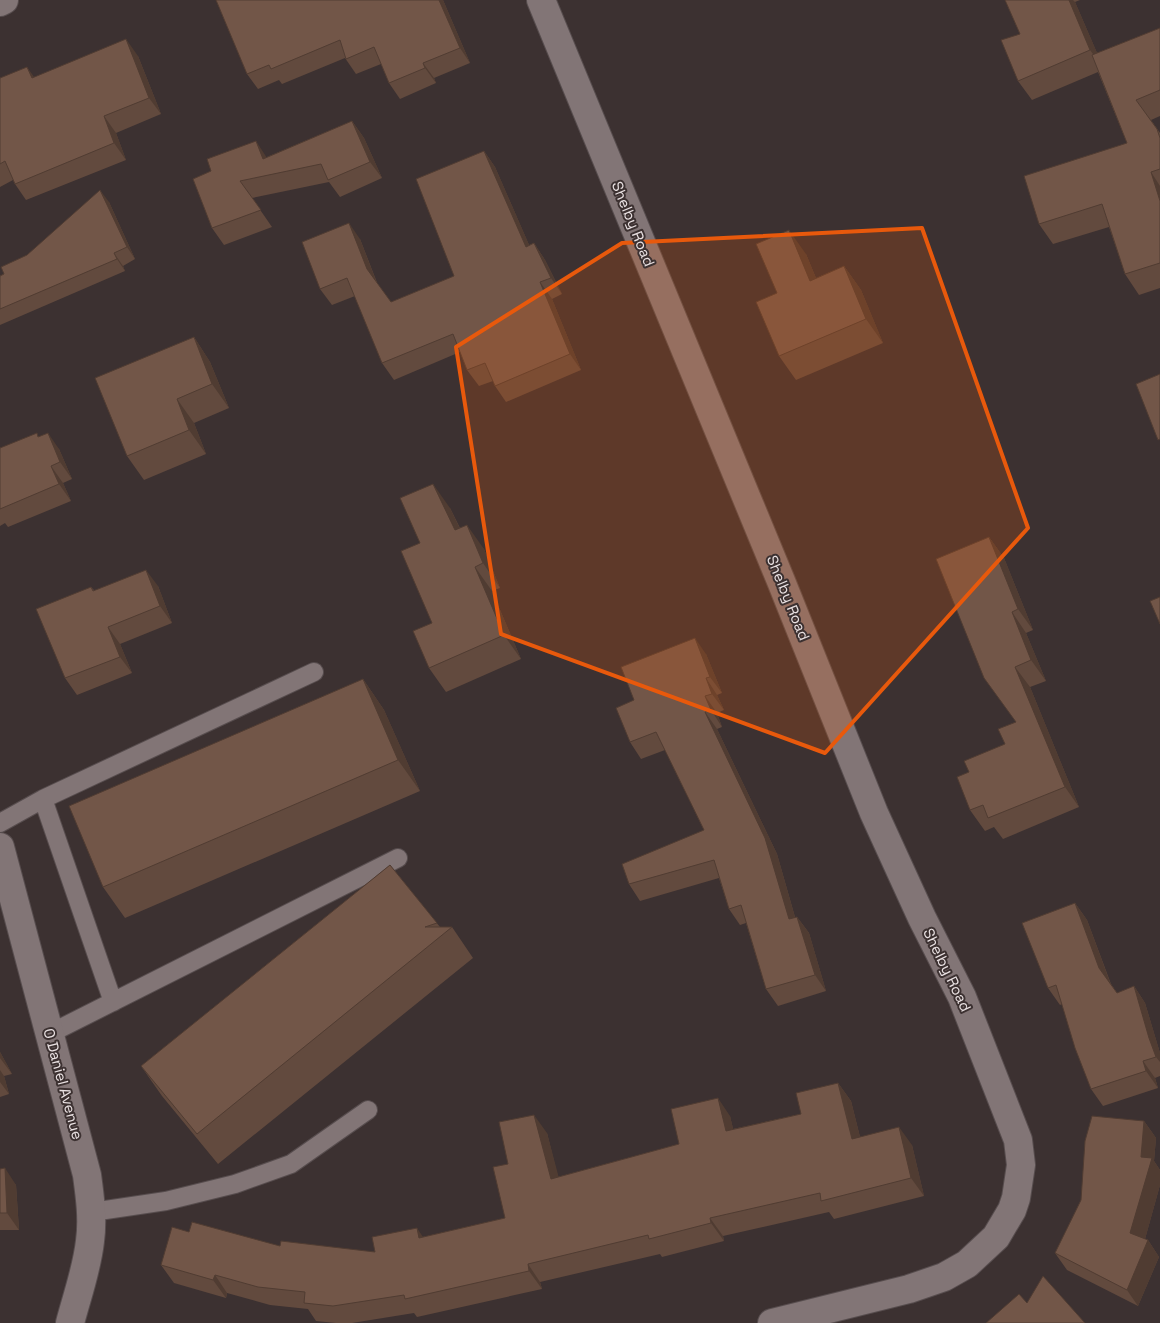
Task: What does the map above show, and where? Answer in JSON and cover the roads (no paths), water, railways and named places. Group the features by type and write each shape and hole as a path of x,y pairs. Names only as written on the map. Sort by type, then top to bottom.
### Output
{"street":[{"path":"0,2 4,0"},
{"name":"Shelby Road","path":"541,0 777,572 874,813 922,918 962,996 1018,1140 1021,1166 1016,1198 1012,1210 996,1237 967,1264 944,1277 909,1289 772,1323"},
{"name":"O Daniel Avenue","path":"0,847 87,1176 92,1212 90,1240 86,1266 70,1323"}],"lane":[{"path":"0,823 43,799 314,672"},
{"path":"43,799 113,1002"},
{"path":"49,1034 398,858"},
{"path":"92,1212 166,1202 235,1184 291,1164 368,1110"}]}
